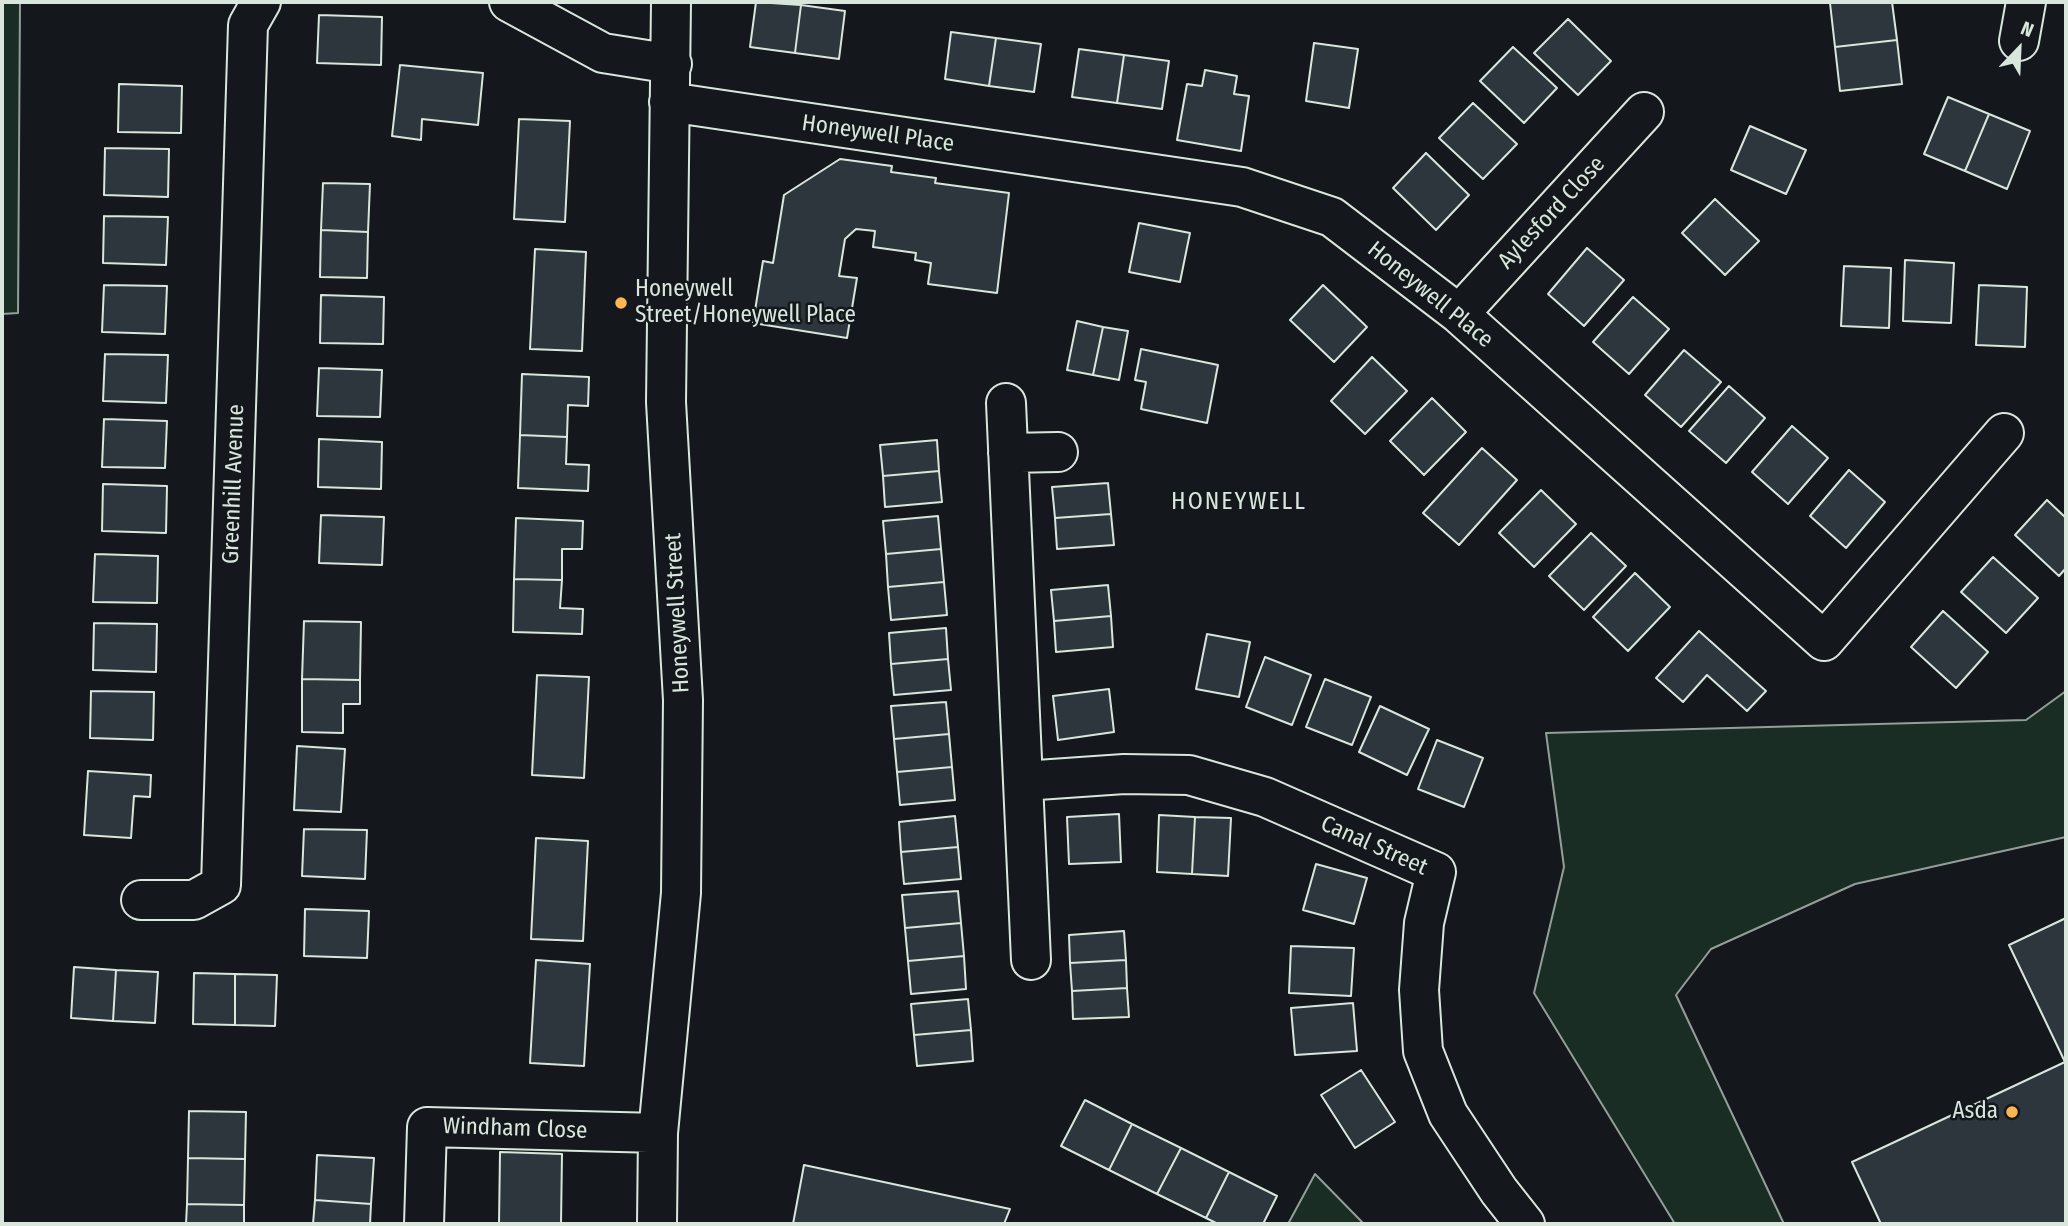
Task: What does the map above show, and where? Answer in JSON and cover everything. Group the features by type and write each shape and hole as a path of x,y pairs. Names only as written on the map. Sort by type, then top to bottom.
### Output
{"street":[{"name":"Greenhill Avenue","path":"142,900 194,900 221,885 248,26 261,2"},
{"path":"509,2 603,53 672,64"},
{"name":"Honeywell Street","path":"657,1224 658,1133 681,893 684,700 666,402 671,2"},
{"path":"2019,41 2026,2"},
{"name":"Honeywell Place","path":"668,103 1242,187 1332,217 1459,314 1824,641 2004,433"},
{"name":"Aylesford Close","path":"1459,314 1644,112"},
{"path":"1006,403 1031,960"},
{"path":"1008,453 1058,452"},
{"name":"Canal Street","path":"1023,780 1124,774 1189,775 1265,797 1436,872 1423,937 1419,990 1423,1051 1448,1114 1499,1191 1525,1224"},
{"name":"Windham Close","path":"425,1224 427,1127 658,1133"}],"green space":[{"path":"2,2 20,2 18,313 2,314"},
{"path":"2066,691 2066,837 1855,884 1711,949 1676,995 1784,1224 1675,1224 1534,993 1564,867 1546,733 2026,720"},
{"path":"1315,1174 1364,1224 1288,1224"}],"building":[{"path":"756,2 801,5 795,53 750,47"},
{"path":"1892,2 1897,40 1835,47 1830,3"},
{"path":"801,5 845,11 839,59 795,53"},
{"path":"319,15 382,17 381,65 317,63"},
{"path":"1568,19 1611,61 1578,95 1534,53"},
{"path":"951,32 996,38 989,86 945,79"},
{"path":"996,38 1041,44 1034,92 989,86"},
{"path":"1897,40 1902,84 1840,91 1835,47"},
{"path":"1314,43 1358,49 1349,108 1306,101"},
{"path":"1513,47 1557,88 1524,123 1480,81"},
{"path":"1079,49 1124,55 1117,103 1072,97"},
{"path":"1124,55 1169,61 1162,109 1117,103"},
{"path":"400,65 483,73 478,125 422,119 421,140 392,136"},
{"path":"1205,70 1237,76 1234,94 1249,96 1241,151 1177,140 1187,84 1202,86"},
{"path":"119,84 182,86 181,133 118,132"},
{"path":"1948,97 1989,114 1965,171 1924,154"},
{"path":"1473,103 1517,144 1483,179 1439,138"},
{"path":"1989,114 2030,131 2007,189 1965,171"},
{"path":"519,119 570,121 565,222 514,219"},
{"path":"1750,126 1806,150 1786,194 1731,170"},
{"path":"105,148 169,149 168,197 104,195"},
{"path":"1426,153 1469,195 1436,230 1393,188"},
{"path":"840,159 892,166 891,172 936,178 935,183 1009,193 997,293 928,284 931,263 915,260 916,253 873,247 875,231 856,229 845,239 839,276 857,278 847,338 753,323 763,261 773,263 784,195"},
{"path":"323,183 370,184 368,232 321,230"},
{"path":"1715,199 1759,241 1725,275 1682,233"},
{"path":"104,216 168,217 166,265 103,263"},
{"path":"1139,223 1190,233 1180,282 1129,272"},
{"path":"321,230 368,232 367,278 320,277"},
{"path":"1587,248 1624,280 1584,326 1548,294"},
{"path":"535,249 586,252 582,351 530,349"},
{"path":"1905,260 1954,263 1951,323 1903,321"},
{"path":"1844,266 1891,268 1889,328 1841,326"},
{"path":"104,285 167,286 165,334 102,332"},
{"path":"1323,285 1367,327 1334,362 1290,320"},
{"path":"1979,285 2027,287 2025,347 1976,345"},
{"path":"321,295 384,297 383,344 320,343"},
{"path":"1633,297 1669,329 1629,374 1593,342"},
{"path":"1077,321 1103,327 1093,375 1067,370"},
{"path":"1103,327 1128,331 1119,380 1093,375"},
{"path":"1141,349 1218,365 1207,423 1141,409 1146,382 1135,380"},
{"path":"1684,350 1721,382 1681,427 1645,395"},
{"path":"105,354 168,355 166,403 103,401"},
{"path":"1372,357 1407,391 1365,434 1331,401"},
{"path":"319,368 382,370 380,417 317,416"},
{"path":"522,374 589,377 588,406 568,405 567,437 520,435"},
{"path":"1729,386 1765,418 1726,463 1689,431"},
{"path":"1432,398 1466,432 1424,475 1390,441"},
{"path":"104,419 167,421 165,468 102,467"},
{"path":"1792,426 1828,458 1788,504 1752,472"},
{"path":"520,435 567,437 566,464 589,465 588,491 518,488"},
{"path":"319,439 382,442 381,489 318,487"},
{"path":"937,440 939,471 883,476 880,445"},
{"path":"1482,448 1517,480 1459,545 1423,513"},
{"path":"1849,470 1885,502 1846,548 1810,516"},
{"path":"939,471 942,502 885,507 883,476"},
{"path":"1108,483 1111,514 1055,518 1052,487"},
{"path":"103,484 167,486 166,533 102,531"},
{"path":"1541,490 1576,524 1534,567 1499,533"},
{"path":"2047,500 2066,518 2066,568 2059,576 2015,535"},
{"path":"1111,514 1114,545 1057,549 1055,518"},
{"path":"321,515 384,517 382,565 319,563"},
{"path":"938,516 941,549 886,554 883,521"},
{"path":"516,518 583,521 582,549 562,549 562,580 514,579"},
{"path":"1591,533 1626,566 1584,610 1549,576"},
{"path":"941,549 944,582 888,587 886,554"},
{"path":"95,554 158,556 157,603 93,602"},
{"path":"1993,557 2038,598 2006,633 1961,592"},
{"path":"1635,573 1670,607 1628,651 1593,617"},
{"path":"514,579 562,580 560,608 583,609 582,634 513,632"},
{"path":"944,582 947,615 891,620 888,587"},
{"path":"1108,585 1111,616 1054,621 1051,590"},
{"path":"1943,611 1988,652 1956,688 1911,647"},
{"path":"1111,616 1113,647 1056,652 1054,621"},
{"path":"304,621 361,622 360,680 302,679"},
{"path":"94,623 157,624 156,672 93,670"},
{"path":"946,628 948,659 891,664 889,633"},
{"path":"1699,631 1766,691 1747,711 1707,675 1683,702 1656,678"},
{"path":"1207,634 1250,642 1239,697 1196,689"},
{"path":"1265,657 1311,675 1292,725 1246,707"},
{"path":"948,659 951,690 894,695 891,664"},
{"path":"537,675 589,677 584,778 532,775"},
{"path":"302,679 360,680 360,704 343,704 343,733 302,732"},
{"path":"1325,679 1371,697 1352,745 1306,727"},
{"path":"1109,689 1114,732 1058,740 1053,696"},
{"path":"91,691 154,692 153,740 90,738"},
{"path":"946,702 949,734 894,739 891,706"},
{"path":"1380,706 1429,729 1407,775 1359,752"},
{"path":"949,734 952,767 897,772 894,739"},
{"path":"1437,740 1483,758 1464,807 1418,789"},
{"path":"297,746 345,749 341,812 294,810"},
{"path":"952,767 955,800 900,805 897,772"},
{"path":"88,771 151,775 150,797 134,796 131,838 84,835"},
{"path":"1119,814 1121,862 1069,864 1067,817"},
{"path":"1159,815 1195,817 1192,874 1157,872"},
{"path":"955,816 958,847 901,852 899,822"},
{"path":"1195,817 1231,818 1228,876 1192,874"},
{"path":"304,829 367,830 365,879 302,876"},
{"path":"536,838 588,841 583,941 531,939"},
{"path":"958,847 961,879 904,884 901,852"},
{"path":"1316,864 1367,878 1354,924 1303,910"},
{"path":"958,891 961,923 905,928 902,895"},
{"path":"305,909 369,911 367,958 304,956"},
{"name":"Asda","path":"2066,918 2066,1224 1881,1224 1852,1162 2065,1062 2009,945"},
{"path":"961,923 964,956 908,961 905,928"},
{"path":"1124,931 1126,960 1070,963 1069,935"},
{"path":"1291,946 1354,948 1351,996 1289,993"},
{"path":"964,956 966,989 911,994 908,961"},
{"path":"536,960 590,964 584,1066 530,1063"},
{"path":"1126,960 1127,988 1072,991 1070,963"},
{"path":"74,967 116,970 113,1021 71,1018"},
{"path":"116,970 158,972 155,1023 113,1021"},
{"path":"194,973 235,974 235,1025 193,1024"},
{"path":"235,974 277,975 275,1026 235,1025"},
{"path":"1127,988 1129,1017 1073,1019 1072,991"},
{"path":"968,999 971,1030 914,1035 911,1004"},
{"path":"1353,1003 1357,1051 1295,1055 1291,1008"},
{"path":"971,1030 973,1061 917,1066 914,1035"},
{"path":"1361,1070 1395,1122 1355,1148 1321,1095"},
{"path":"1085,1100 1132,1124 1109,1170 1061,1146"},
{"path":"189,1111 246,1112 245,1159 188,1158"},
{"path":"1132,1124 1181,1148 1157,1194 1109,1170"},
{"path":"1181,1148 1229,1172 1206,1218 1157,1194"},
{"path":"500,1152 562,1154 561,1224 499,1224"},
{"path":"317,1155 374,1158 371,1204 315,1200"},
{"path":"188,1158 245,1159 244,1205 187,1204"},
{"path":"804,1165 1010,1209 1004,1224 793,1224"},
{"path":"1229,1172 1277,1196 1263,1224 1218,1224 1206,1218"},
{"path":"315,1200 371,1204 370,1224 313,1224"},
{"path":"187,1204 244,1205 244,1224 186,1224"}],"place":[{"name":"Honeywell Street/Honeywell Place","path":"621,303"},
{"name":"Asda","path":"2012,1112"}],"district":[{"name":"HONEYWELL","path":"1239,502"}]}
